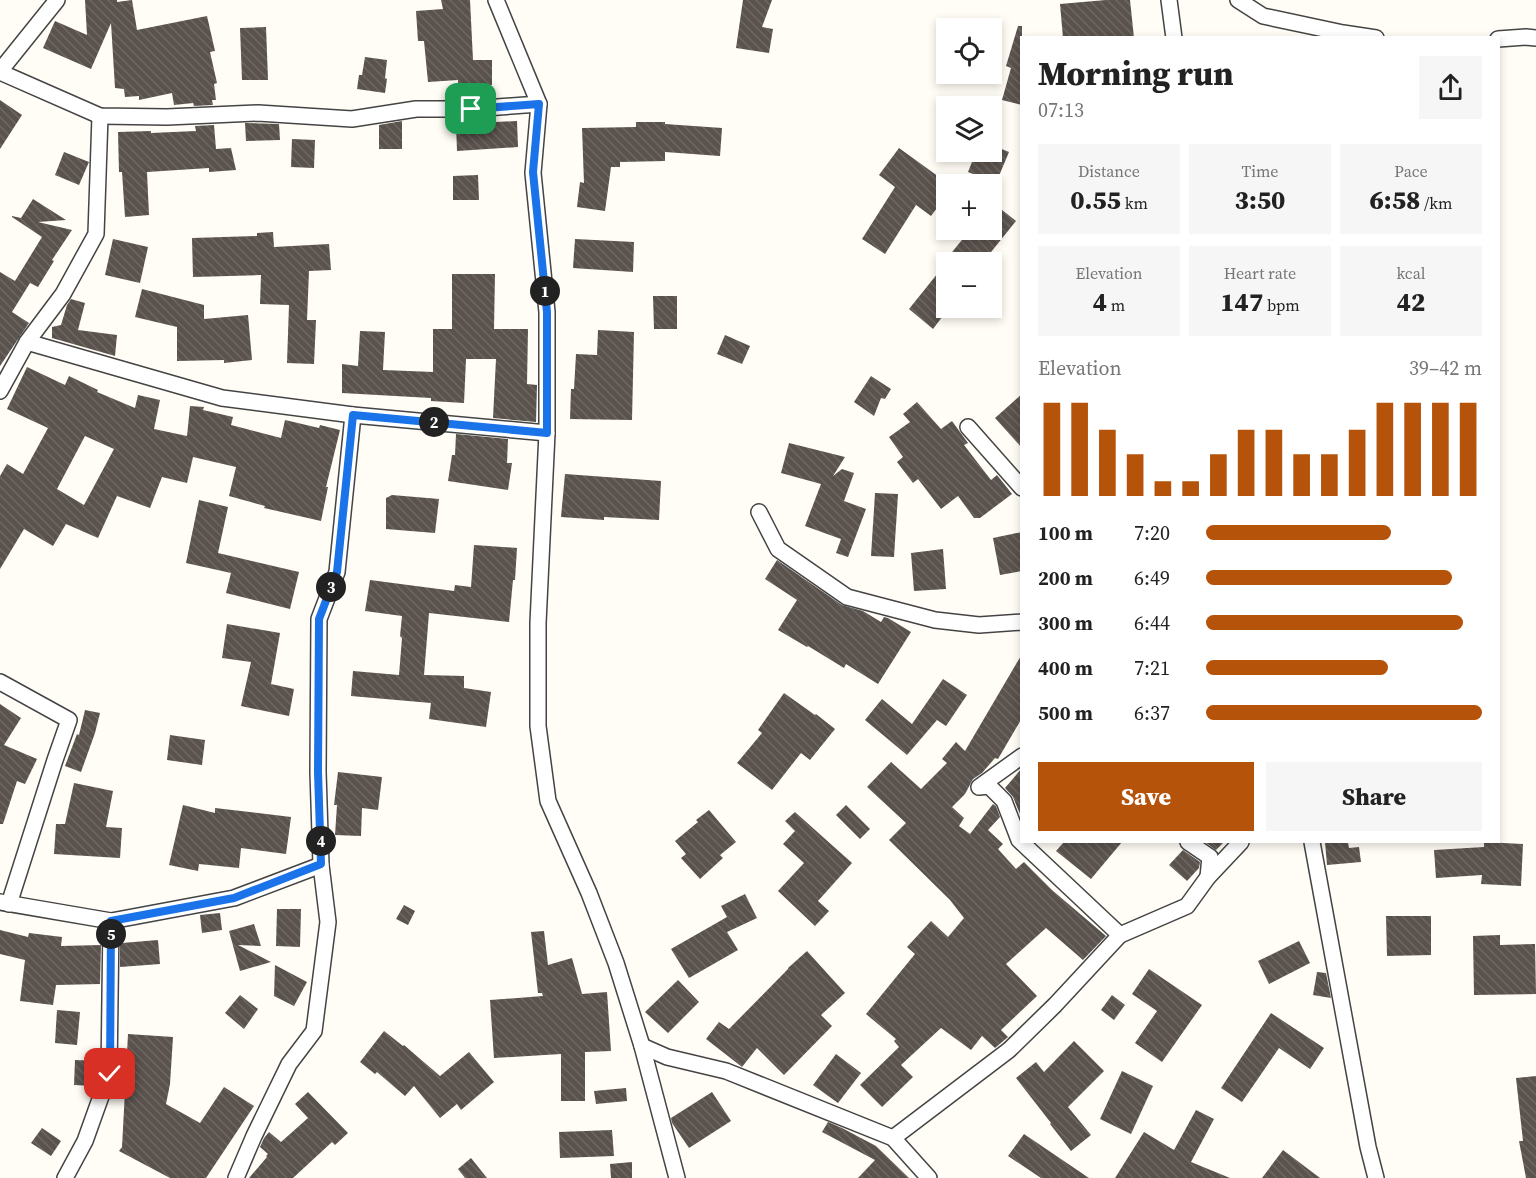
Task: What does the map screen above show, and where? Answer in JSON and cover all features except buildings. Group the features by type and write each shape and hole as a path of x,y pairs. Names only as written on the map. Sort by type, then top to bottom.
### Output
{"street":[{"path":"57,0 0,72 100,116 167,117 258,113 352,119 416,109 471,109 539,104"},
{"path":"496,0 539,104 533,172 547,312 547,433 538,623 538,726 548,801 593,903 616,963 642,1046 677,1178"},
{"path":"1169,0 1174,36"},
{"path":"1238,0 1263,16 1363,36"},
{"path":"1500,39 1536,38"},
{"path":"0,391 27,342 63,294 96,234 100,116"},
{"path":"27,342 222,398 353,415 547,433"},
{"path":"236,1178 289,1064 314,1031 328,922 321,864 318,772 319,619 337,572 353,415"},
{"path":"969,427 1020,486"},
{"path":"759,512 778,549 847,597 935,620 980,625 1020,622"},
{"path":"0,682 69,720 5,903 111,921 234,898 321,864"},
{"path":"1020,757 979,787 988,786 1004,801 1020,841"},
{"path":"1022,843 1120,935"},
{"path":"1189,843 1210,857 1208,877"},
{"path":"893,1138 1009,1050 1055,1005 1120,935 1187,906 1208,877 1241,843"},
{"path":"1312,843 1368,1147 1376,1178"},
{"path":"65,1178 85,1141 110,1074 111,921"},
{"path":"642,1046 667,1057 726,1071 893,1138 929,1178"}],"route":[{"path":"110,1074 111,921 234,898 321,864 318,772 319,619 337,572 353,415 547,433 547,312 533,172 539,104 471,109"}]}
